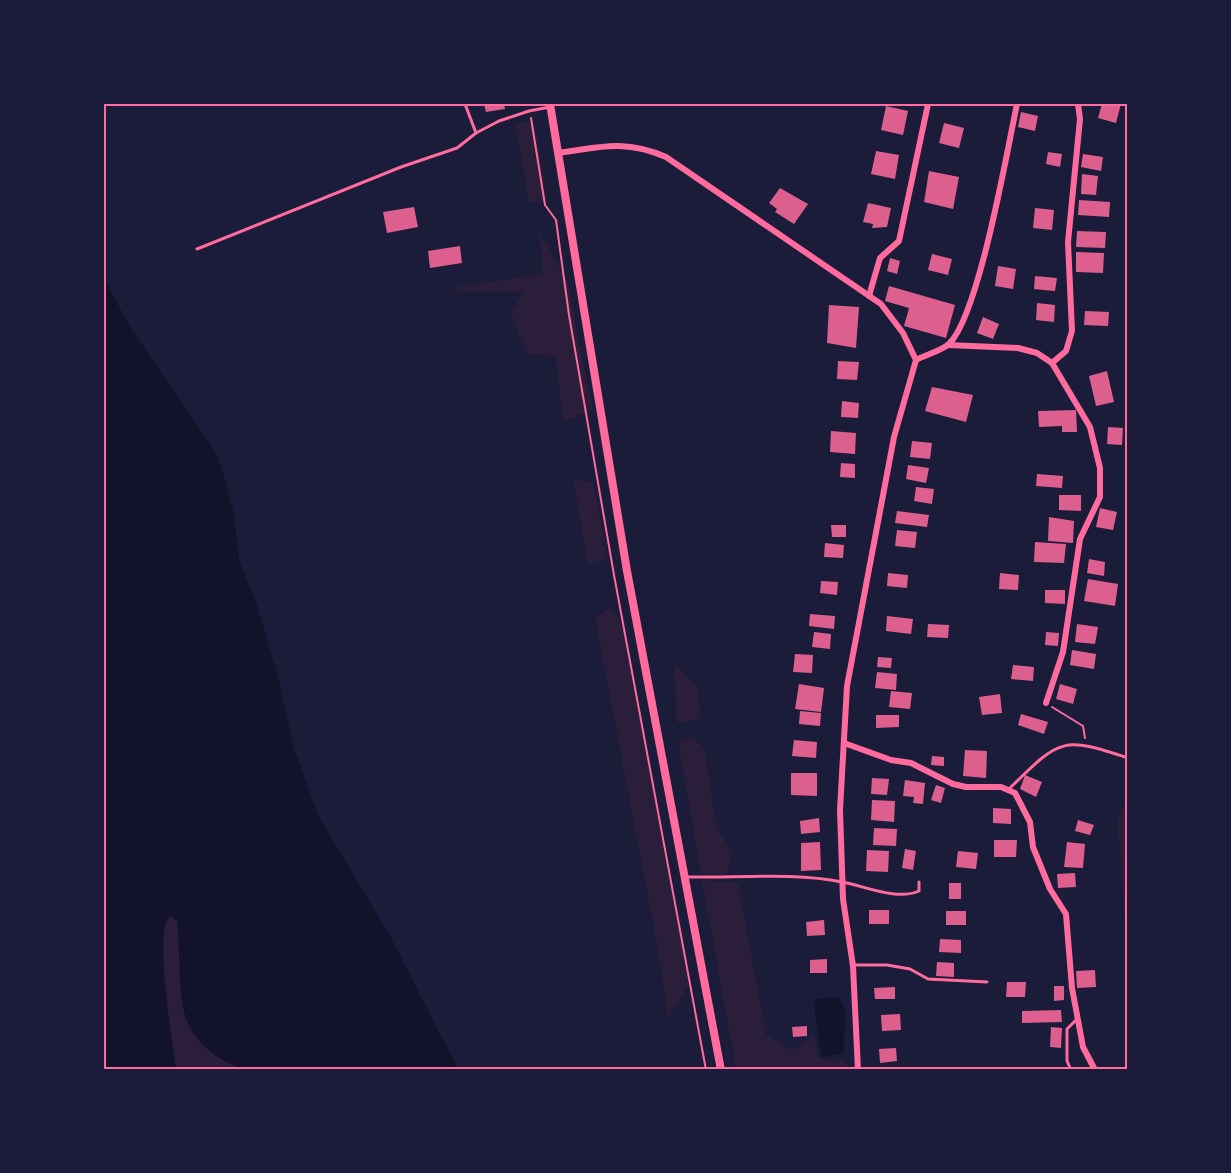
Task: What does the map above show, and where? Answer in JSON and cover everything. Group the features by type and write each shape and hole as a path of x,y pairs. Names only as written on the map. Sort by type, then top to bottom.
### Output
{"street":[{"path":"869,296 880,258 899,241 928,104"},
{"path":"948,345 964,320 983,258 1017,104"},
{"path":"1052,363 1066,351 1072,331 1068,242 1080,119 1078,104"},
{"path":"551,105 627,571 721,1070"},
{"path":"558,153 626,144 645,148 666,157 880,304 903,333 916,360 894,437 848,686 840,810 842,882 853,966 858,1070"},
{"path":"916,360 948,345 1018,348 1037,353 1052,363 1090,427 1100,478 1100,497 1080,538 1063,652 1046,703"},
{"path":"844,743 891,760 911,763 953,784 966,787 1009,789 1024,806 1030,822 1033,847 1050,889 1066,914 1083,1047 1095,1070"}],"lane":[{"path":"465,104 476,133"},
{"path":"197,249 401,167 457,148 476,133 529,111 551,105"},
{"path":"1009,789 1048,753 1066,744 1086,744 1128,758"},
{"path":"684,877 817,879 842,882 872,890 912,894 919,891 920,882"},
{"path":"853,966 887,965 910,969 928,979 987,982"},
{"path":"1071,1070 1067,1061 1067,1029 1078,1018"}],"path":[{"path":"529,111 545,205 556,220 569,315 614,575 706,1070"},
{"path":"1046,703 1083,726 1086,744"}],"shaded area":[{"path":"534,122 547,200 529,202 515,123"},
{"path":"539,231 567,281 593,410 563,421 555,356 526,353 511,314 523,292 461,292 452,288 543,274"},
{"path":"104,279 130,327 218,456 234,514 239,561 257,605 278,677 294,748 318,815 391,938 458,1069 244,1070 219,1058 201,1043 190,1027 184,1010 177,921 170,916 165,925 163,942 168,1013 176,1069 104,1069"},
{"path":"573,479 593,483 608,558 588,565"},
{"path":"611,608 623,627 689,984 668,1019 661,966 595,617"},
{"path":"674,662 697,687 701,719 677,723"},
{"path":"694,738 704,748 717,830 733,852 727,874 701,874 678,741"},
{"path":"1127,802 1127,946 1117,816"},
{"path":"702,880 738,883 766,1035 793,1050 814,1035 818,1058 845,1061 848,1069 736,1069"},
{"path":"170,916 177,921 181,991 190,1027 201,1042 218,1056 244,1069 176,1069 168,1013 163,942 165,925"},
{"path":"839,997 845,1012 844,1054 821,1057 814,1005 816,999"}],"building":[{"path":"484,104 504,104 505,109 486,112"},
{"path":"1102,104 1121,104 1116,123 1098,118"},
{"path":"886,106 908,111 903,135 881,130"},
{"path":"1021,112 1038,116 1035,131 1018,127"},
{"path":"944,123 964,128 959,148 939,143"},
{"path":"876,151 899,155 895,179 871,174"},
{"path":"1048,152 1062,154 1060,167 1046,164"},
{"path":"1083,154 1103,157 1101,171 1081,167"},
{"path":"929,171 959,177 953,209 924,202"},
{"path":"1082,174 1098,176 1096,195 1081,194"},
{"path":"780,188 808,204 794,224 775,212 777,209 769,203"},
{"path":"1079,200 1110,202 1109,217 1078,215"},
{"path":"868,203 891,208 887,227 872,228 873,224 863,222"},
{"path":"414,207 418,227 387,233 383,212"},
{"path":"1035,208 1054,210 1052,230 1033,228"},
{"path":"1077,231 1106,232 1105,248 1076,247"},
{"path":"460,246 462,263 430,268 428,251"},
{"path":"1076,252 1104,253 1103,273 1076,272"},
{"path":"932,254 952,259 948,275 928,270"},
{"path":"890,258 900,261 897,274 887,271"},
{"path":"998,266 1016,269 1013,289 995,286"},
{"path":"1035,276 1057,278 1055,291 1034,289"},
{"path":"889,286 955,305 946,338 904,326 909,308 885,301"},
{"path":"1037,303 1055,305 1054,322 1036,320"},
{"path":"829,305 859,307 856,348 827,343"},
{"path":"1085,311 1109,312 1108,326 1084,325"},
{"path":"983,317 999,324 993,339 977,333"},
{"path":"838,361 859,362 857,380 837,379"},
{"path":"1107,371 1114,402 1096,406 1089,376"},
{"path":"932,387 973,395 966,422 925,411"},
{"path":"842,401 859,403 858,418 841,417"},
{"path":"1076,410 1077,432 1062,432 1062,426 1039,427 1038,411"},
{"path":"1108,427 1123,428 1122,445 1107,444"},
{"path":"831,431 856,433 855,454 830,452"},
{"path":"912,441 932,443 930,459 910,457"},
{"path":"841,463 855,464 855,478 840,477"},
{"path":"908,465 929,468 926,483 906,479"},
{"path":"1037,474 1063,476 1062,488 1036,486"},
{"path":"916,487 934,489 932,504 914,501"},
{"path":"1059,495 1081,495 1081,511 1059,510"},
{"path":"1100,508 1117,512 1113,530 1096,527"},
{"path":"897,511 929,515 927,527 895,523"},
{"path":"1049,517 1074,521 1073,543 1048,541"},
{"path":"831,525 846,525 846,537 832,537"},
{"path":"897,530 917,532 915,548 895,546"},
{"path":"1035,542 1066,544 1064,563 1034,562"},
{"path":"825,543 844,545 843,558 824,557"},
{"path":"1089,559 1105,562 1104,576 1087,573"},
{"path":"888,573 908,575 907,588 887,586"},
{"path":"1000,573 1019,575 1018,590 999,589"},
{"path":"1088,579 1118,584 1115,606 1084,601"},
{"path":"821,581 838,582 837,595 820,593"},
{"path":"1045,590 1065,590 1065,604 1045,603"},
{"path":"810,614 835,616 834,629 809,626"},
{"path":"887,616 913,619 911,634 886,631"},
{"path":"928,624 949,625 948,638 927,637"},
{"path":"1077,624 1098,627 1095,644 1075,642"},
{"path":"814,632 831,634 830,649 812,647"},
{"path":"1046,632 1059,633 1058,646 1045,645"},
{"path":"1072,650 1096,654 1094,669 1070,665"},
{"path":"795,654 813,655 812,673 793,672"},
{"path":"878,657 892,658 891,668 877,667"},
{"path":"1013,665 1034,667 1033,681 1011,679"},
{"path":"877,672 897,674 896,690 875,688"},
{"path":"799,684 824,688 821,712 795,709"},
{"path":"1060,684 1077,689 1073,704 1056,699"},
{"path":"891,691 912,693 910,709 889,707"},
{"path":"1000,694 1002,713 982,715 979,697"},
{"path":"800,711 821,713 820,726 799,724"},
{"path":"1021,714 1048,722 1044,734 1018,725"},
{"path":"876,715 899,715 899,727 876,728"},
{"path":"794,740 817,742 816,758 792,756"},
{"path":"965,750 987,751 986,778 963,776"},
{"path":"932,756 944,757 944,766 931,765"},
{"path":"791,773 817,773 817,796 791,795"},
{"path":"1025,775 1042,782 1036,797 1020,789"},
{"path":"872,778 889,779 887,795 871,794"},
{"path":"905,780 925,783 923,804 913,803 914,797 903,796"},
{"path":"936,785 945,788 941,803 931,800"},
{"path":"872,800 895,801 894,822 871,820"},
{"path":"993,808 1011,809 1011,824 993,823"},
{"path":"819,818 820,832 801,834 800,821"},
{"path":"1078,820 1094,825 1090,835 1075,831"},
{"path":"874,828 897,829 896,846 873,845"},
{"path":"994,840 1017,840 1016,857 994,857"},
{"path":"820,842 821,870 801,871 801,843"},
{"path":"1067,842 1085,844 1083,868 1064,867"},
{"path":"905,849 916,851 913,870 902,868"},
{"path":"867,850 889,851 888,872 866,871"},
{"path":"958,851 978,853 976,869 956,867"},
{"path":"1075,873 1076,887 1058,888 1057,874"},
{"path":"949,883 961,883 961,899 949,899"},
{"path":"869,910 889,910 889,924 869,924"},
{"path":"946,911 966,911 966,925 946,925"},
{"path":"824,920 825,935 807,936 806,922"},
{"path":"940,939 961,940 961,953 939,952"},
{"path":"827,959 827,973 810,973 810,960"},
{"path":"937,962 954,963 954,977 936,976"},
{"path":"1095,970 1096,987 1077,988 1076,971"},
{"path":"1007,982 1026,982 1025,997 1006,997"},
{"path":"1054,986 1064,986 1064,1000 1054,1001"},
{"path":"895,987 895,999 875,999 874,988"},
{"path":"1061,1010 1062,1022 1022,1023 1022,1011"},
{"path":"900,1014 901,1030 882,1031 881,1015"},
{"path":"807,1026 807,1036 793,1037 792,1027"},
{"path":"1051,1027 1062,1028 1061,1048 1050,1047"},
{"path":"896,1048 897,1061 880,1063 879,1049"}]}
